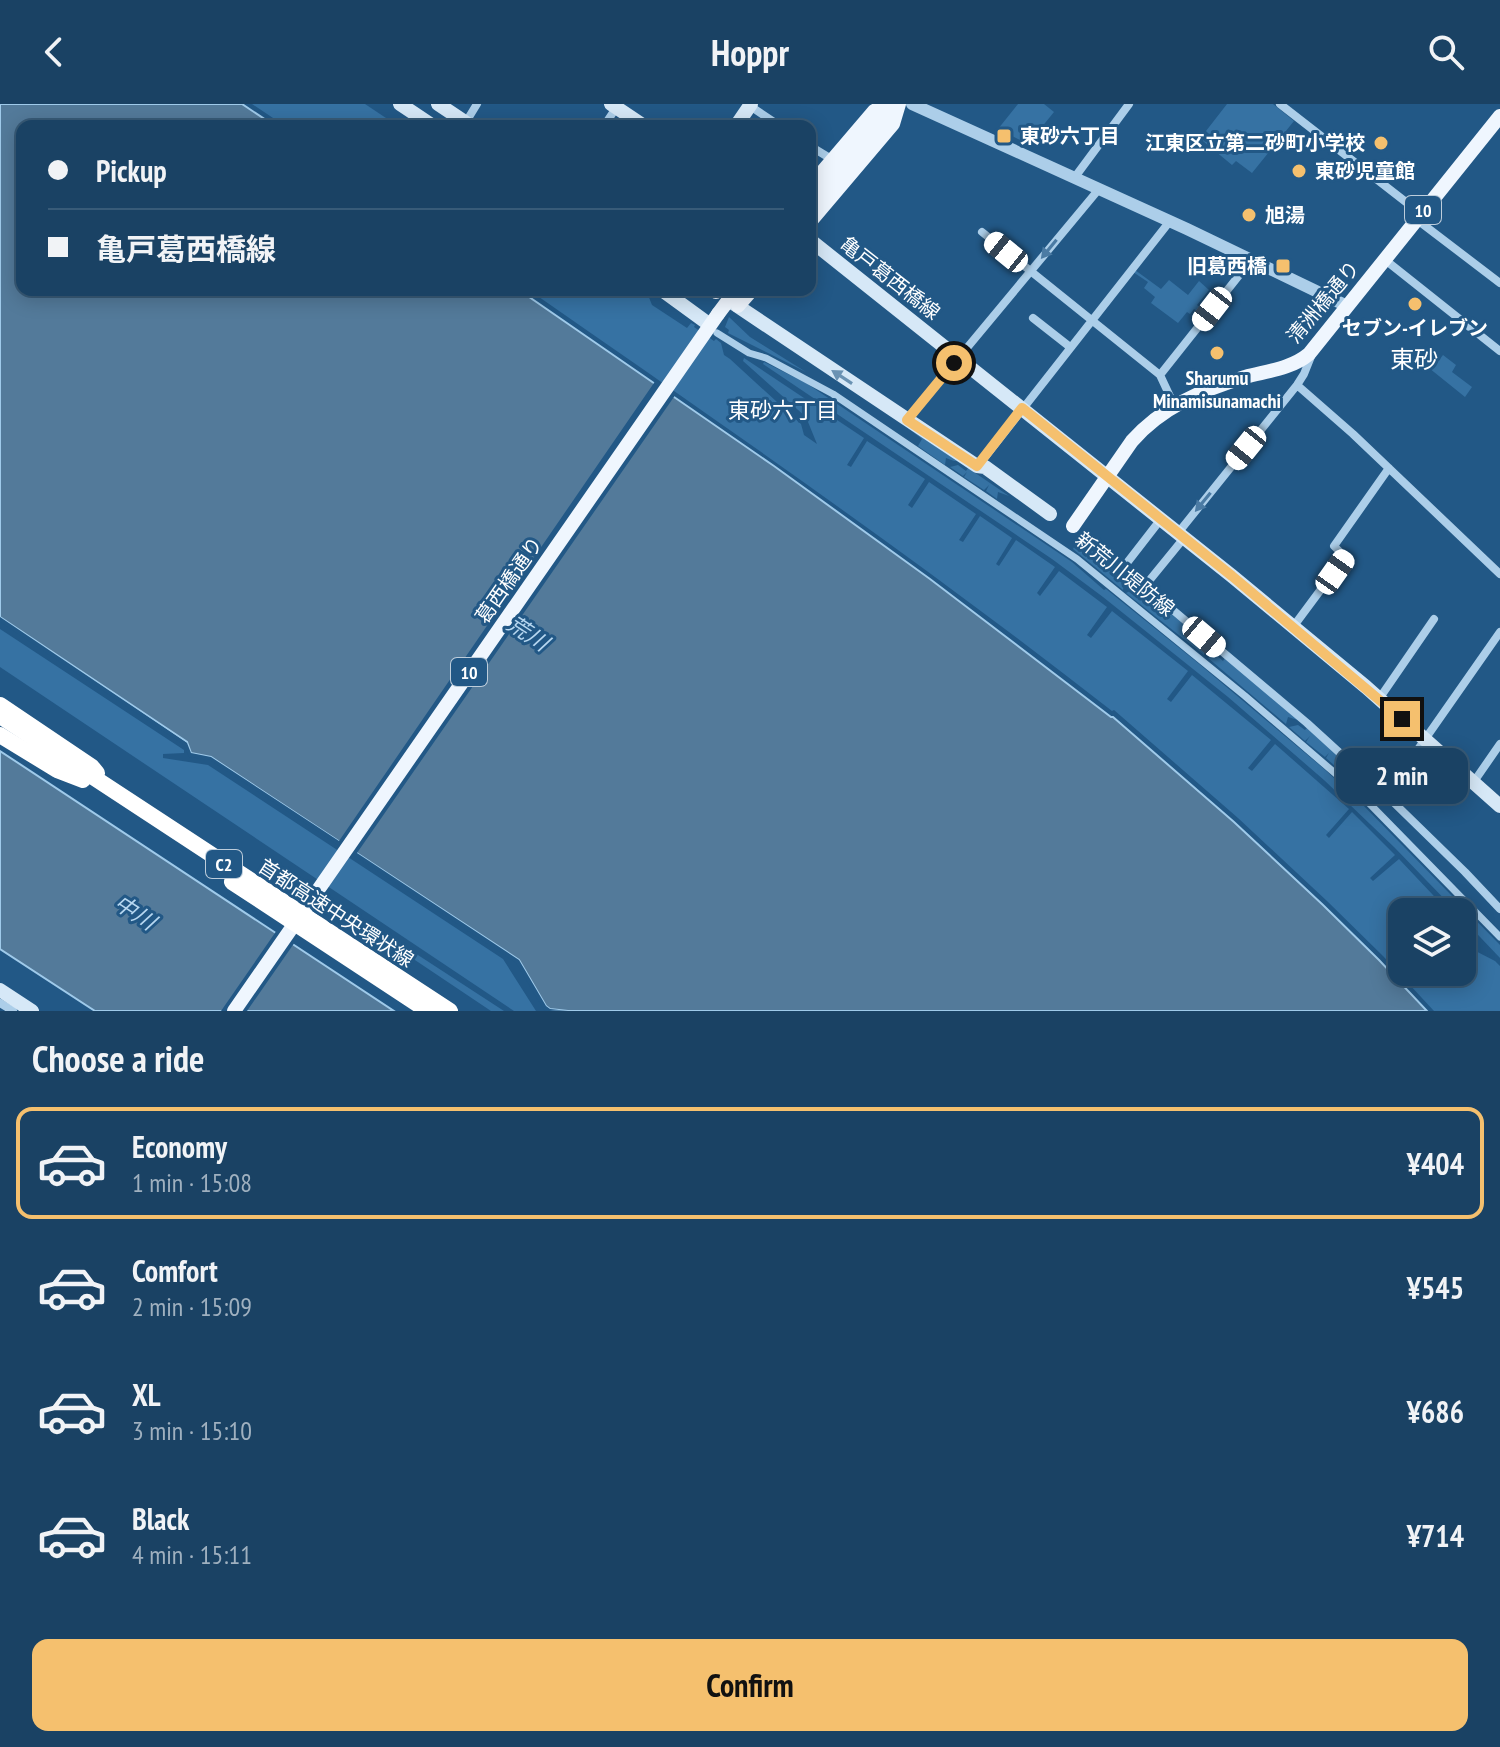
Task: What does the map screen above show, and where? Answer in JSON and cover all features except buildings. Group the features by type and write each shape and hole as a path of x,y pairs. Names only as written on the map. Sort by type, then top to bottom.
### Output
{"highway":[{"path":"0,705 92,767 107,785"},
{"name":"首都高速中央環状線","path":"0,716 450,1011"},
{"name":"首都高速中央環状線","path":"0,727 428,1011"},
{"path":"0,735 57,770 83,780"}],"main road":[{"path":"400,104 424,120"},
{"path":"438,104 462,120"},
{"path":"816,197 886,111 897,104"},
{"path":"816,215 893,124 897,104"},
{"path":"615,105 636,120"},
{"path":"816,179 874,111 886,111"},
{"name":"清洲橋通り","path":"1073,526 1143,429 1163,412 1228,383 1304,358 1500,116"},
{"name":"亀戸葛西橋線","path":"816,245 1181,535 1379,699 1500,806"},
{"name":"新荒川堤防線","path":"670,296 712,326"},
{"path":"723,296 977,466 985,467 1050,514"},
{"name":"葛西橋通り","path":"234,1011 732,296"},
{"path":"738,306 747,296"},
{"path":"0,990 32,1011"}],"street":[{"path":"912,104 1252,259 1347,306"},
{"path":"1075,177 1129,104"},
{"path":"1280,104 1500,283"},
{"path":"749,105 771,120"},
{"path":"816,150 833,161"},
{"path":"907,420 1099,189"},
{"path":"977,466 1170,221"},
{"path":"982,232 1160,375 1174,405"},
{"path":"1160,375 1252,259"},
{"path":"1384,259 1500,351"},
{"path":"1033,318 1070,347"},
{"name":"新荒川堤防線","path":"712,326 749,353 766,358 833,394 1074,557 1364,798 1500,937"},
{"path":"1144,587 1297,385 1313,349"},
{"path":"1297,385 1500,574"},
{"path":"1293,627 1345,557 1334,546 1389,468"},
{"path":"1161,519 1123,568 1307,723 1386,795 1500,909"},
{"path":"1379,699 1434,619"},
{"path":"1386,795 1500,632"},
{"path":"1473,783 1500,744"},
{"path":"0,1003 13,1011"}],"shaded area":[{"path":"252,104 365,104 389,120 276,120"},
{"path":"1018,104 1044,104 1054,112 1028,144 998,129"},
{"path":"1227,104 1273,104 1294,121 1252,173 1236,161 1232,165 1203,141 1209,134 1206,131"},
{"path":"1135,270 1161,289 1169,280 1188,295 1199,281 1209,290 1197,305 1205,312 1203,315 1194,309 1178,323 1151,303 1155,297 1144,288 1148,282 1133,272"},
{"path":"538,296 648,296 652,305 687,328 691,323 721,343 724,355 801,424 804,435 817,444 806,417 743,361 744,358 864,438 847,465 851,467 867,441 925,479 908,505 912,508 929,482 976,514 959,540 963,542 980,516 1012,538 996,564 999,566 1016,540 1055,567 1037,593 1040,596 1059,571 1107,607 1087,635 1091,638 1112,611 1188,671 1167,699 1171,702 1192,675 1271,740 1248,768 1252,771 1275,744 1349,809 1326,835 1329,838 1352,812 1395,855 1370,878 1373,881 1399,859 1436,898 1388,898 1388,961 1238,818 1114,710 824,496"},
{"path":"729,317 750,337 806,372 728,333 725,327"},
{"path":"1443,355 1456,365 1452,372 1472,387 1465,397 1429,368"},
{"path":"763,364 806,383 1072,562 1323,768 1454,898 1443,898 1324,780 1228,697 1103,597 1052,559"},
{"path":"904,425 957,461 946,458 945,465 918,446 922,439"},
{"path":"958,465 966,471 968,468 1009,496 998,492 997,499 986,491 989,485 984,490 964,477 967,472 963,476 950,467"},
{"path":"1078,540 1135,585 1124,583 1123,590 1073,549"},
{"path":"1134,589 1141,595 1144,592 1216,650 1205,647 1204,655 1126,593"},
{"path":"0,629 184,750 184,753 163,754 163,758 208,765 503,959 536,1011 514,1011 0,667"},
{"path":"1215,654 1223,661 1225,658 1298,720 1288,717 1286,724 1208,658"},
{"path":"1298,725 1305,730 1307,728 1378,791 1367,785 1365,792 1345,775 1349,769 1344,774 1326,758 1329,753 1325,757 1306,742 1310,736 1305,741 1289,727"},
{"path":"1476,920 1500,945 1500,958 1476,933"},
{"path":"381,931 504,1011 491,1011 403,952"},
{"path":"1476,951 1500,966 1500,1011 1434,1011 1411,986 1476,986"}],"water":[{"name":"荒川","path":"0,104 242,104 266,120 16,120 16,296 528,296 774,466 1113,717 1234,822 1323,905 1388,970 1388,986 1403,986 1427,1011 550,1009 519,960 211,757 191,753 187,742 0,617"},
{"name":"中川","path":"0,751 394,1011 95,1011 0,949"}],"pier":[{"path":"656,380 676,394 357,853 519,960 546,1006 568,1011 544,1010 516,963 210,760 189,757 184,745 0,622 0,617 187,743 191,753 211,757 339,841"},
{"path":"277,930 295,942 247,1011 221,1011"}],"place":[{"name":"東砂六丁目","path":"1004,136"},
{"name":"江東区立第二砂町小学校","path":"1381,143"},
{"name":"東砂児童館","path":"1299,171"},
{"name":"旭湯","path":"1249,215"},
{"name":"旧葛西橋","path":"1283,266"},
{"name":"セブン-イレブン","path":"1415,304"},
{"name":"Sharumu Minamisunamachi","path":"1217,353"}],"district":[{"name":"東砂","path":"1414,359"},
{"name":"東砂六丁目","path":"783,410"}],"route":[{"path":"954,363 907,420 977,466 1022,408 1232,576 1402,719"}]}
